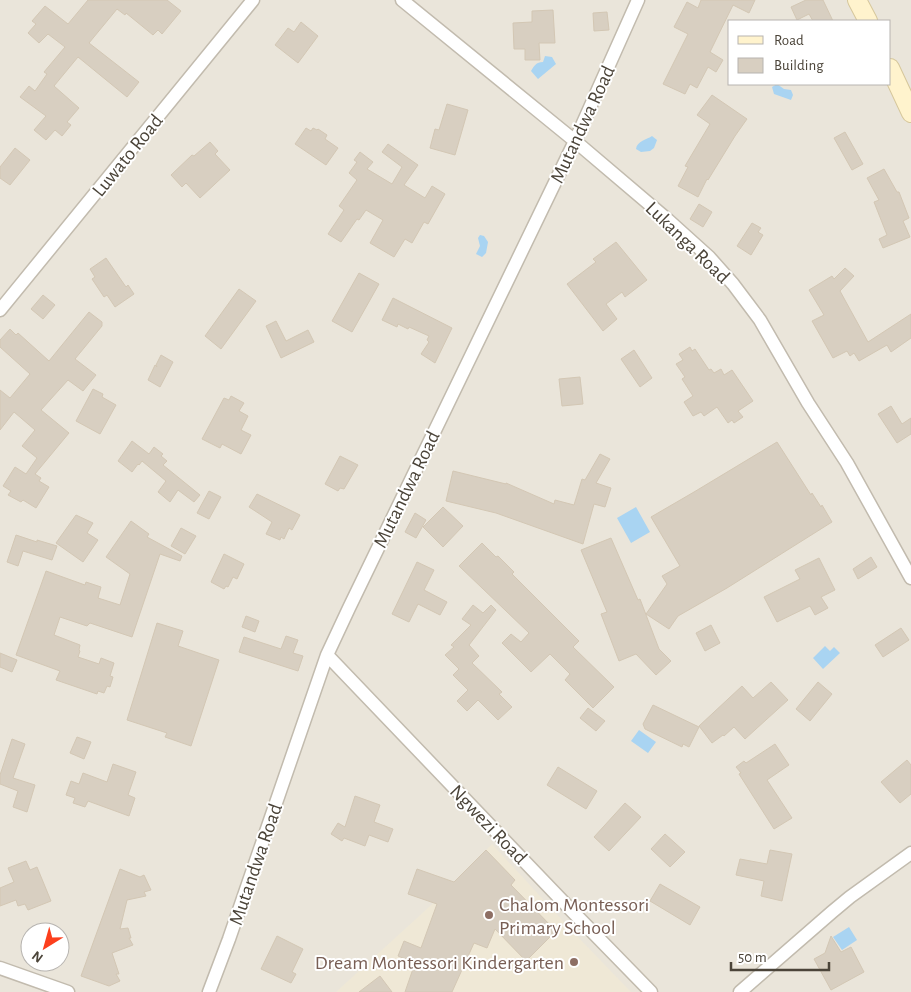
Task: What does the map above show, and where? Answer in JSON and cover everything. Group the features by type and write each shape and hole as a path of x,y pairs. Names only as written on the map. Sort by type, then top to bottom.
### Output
{"street":[{"name":"Luwato Road","path":"0,310 254,0"},
{"name":"Lukanga Road","path":"402,0 661,214 709,257 733,284 760,320 808,403 847,463 911,578"},
{"name":"Mutandwa Road","path":"209,992 327,654 575,142 638,0"},
{"path":"857,0 867,20"},
{"path":"891,70 911,113"},
{"name":"Ngwezi Road","path":"327,654 651,992"},
{"path":"740,992 838,907 911,853"},
{"path":"0,968 68,992"}],"shaded area":[{"path":"0,0 911,0 911,992 0,992"},
{"name":"Chalom Montessori Primary School","path":"492,844 631,992 336,992 440,897"}],"water":[{"path":"545,56 552,57 556,64 538,79 531,71 534,66 543,62"},
{"path":"778,85 784,89 791,90 793,95 791,100 774,94 772,87"},
{"path":"652,136 657,140 654,148 650,151 641,152 636,149 640,142"},
{"path":"480,235 484,236 488,242 486,253 482,257 476,254 480,246 478,238"},
{"path":"636,507 650,532 631,543 617,518"},
{"path":"825,646 830,651 834,647 840,653 823,669 813,658"},
{"path":"639,730 656,742 648,753 631,741"},
{"path":"849,927 857,940 842,950 833,937"}],"building":[{"path":"88,0 167,0 181,11 162,34 158,30 153,35 126,13 125,15 117,9 89,43 139,82 127,97 78,57 54,86 79,108 67,122 71,125 62,136 55,130 46,140 34,130 46,116 20,97 29,86 35,91 47,74 44,72 65,47 48,34 39,43 28,33 36,24 32,21 45,6 68,24"},
{"path":"701,0 755,0 749,13 733,5 710,52 723,60 716,72 708,67 697,88 690,84 685,94 663,84 688,34 674,27 687,2 698,8"},
{"path":"806,0 823,0 833,20 812,20 809,14 797,20 791,7"},
{"path":"553,10 555,43 539,43 540,60 525,60 525,49 514,49 513,23 532,22 532,11"},
{"path":"607,12 609,30 594,31 593,13"},
{"path":"301,22 318,36 298,63 275,45 288,28 294,32"},
{"path":"712,95 747,119 707,179 698,197 678,186 688,167 685,166 710,124 697,115"},
{"path":"447,104 468,110 455,155 430,148 435,129 439,130"},
{"path":"306,128 311,131 313,128 318,129 327,135 325,139 338,148 326,165 295,144"},
{"path":"845,132 863,164 852,170 834,138"},
{"path":"210,142 218,151 215,154 230,170 200,198 186,183 182,187 171,175 192,155 194,156"},
{"path":"388,144 418,165 404,185 425,198 432,186 445,194 428,224 424,222 412,243 405,239 394,257 370,243 383,220 366,210 359,220 357,219 341,242 328,234 344,210 339,206 357,180 349,173 357,162 354,160 360,152 373,162 367,169 392,184 402,167 382,152"},
{"path":"15,148 30,160 10,185 0,178 0,167"},
{"path":"884,169 897,192 899,192 909,218 903,221 910,237 883,248 879,239 887,235 874,202 879,200 867,178"},
{"path":"699,204 712,212 703,227 690,219"},
{"path":"752,223 761,228 758,232 763,235 751,255 737,246"},
{"path":"616,242 647,280 625,297 622,292 606,304 617,319 603,331 567,284 596,262 593,259"},
{"path":"106,258 126,287 128,285 134,294 115,307 107,295 104,297 92,279 95,277 90,269"},
{"path":"845,268 854,276 840,291 868,342 911,314 911,338 891,352 887,345 859,361 854,353 850,356 847,351 833,358 812,321 824,315 809,290 832,276 834,279"},
{"path":"359,273 379,284 352,332 332,321"},
{"path":"239,289 256,301 221,349 205,336"},
{"path":"43,295 55,305 43,319 31,309"},
{"path":"393,298 452,328 435,363 421,354 429,342 427,340 429,336 409,327 408,329 398,324 397,327 382,320"},
{"path":"89,312 102,322 102,326 75,359 96,375 83,391 68,380 41,410 69,433 35,474 41,478 39,481 49,487 36,508 23,500 21,502 8,495 11,491 3,486 15,467 26,474 37,458 22,446 35,430 14,412 0,430 0,390 10,398 30,374 0,347 0,340 10,329 16,335 18,333 49,361"},
{"path":"276,321 286,341 308,330 314,342 281,358 266,326"},
{"path":"690,347 692,351 695,349 709,370 711,369 714,373 721,369 724,375 732,370 753,401 738,411 743,417 734,423 732,420 728,423 717,407 704,416 701,412 693,416 684,402 693,396 682,379 685,377 676,364 683,360 679,354"},
{"path":"634,350 652,378 640,387 621,359"},
{"path":"161,355 173,362 160,387 148,380 155,365 157,367 156,365"},
{"path":"580,377 583,404 562,406 559,379"},
{"path":"93,389 103,394 102,397 116,405 100,434 76,421"},
{"path":"231,396 244,403 239,411 248,416 241,430 251,435 241,454 222,444 220,448 202,439 224,398 229,400"},
{"path":"891,406 902,424 911,418 911,434 897,443 878,414"},
{"path":"132,441 149,454 154,447 163,454 161,456 167,461 163,465 200,495 194,502 178,490 170,502 158,492 166,481 142,461 132,472 118,461"},
{"path":"777,442 811,495 812,493 821,507 822,505 832,522 727,588 678,616 669,629 646,614 667,584 662,576 680,566 651,517"},
{"path":"600,454 610,459 596,483 611,488 605,507 594,504 583,544 496,513 446,501 453,471 506,483 554,504 555,500 574,505 582,479 585,480"},
{"path":"340,456 358,465 344,489 340,488 338,491 325,484"},
{"path":"209,491 221,497 209,519 197,513"},
{"path":"257,494 300,515 292,530 289,528 284,539 281,537 280,540 266,534 272,522 249,507"},
{"path":"443,507 463,526 443,547 423,527"},
{"path":"415,513 426,520 416,538 405,532"},
{"path":"76,515 93,523 87,533 98,540 83,562 56,543"},
{"path":"131,521 149,534 147,537 182,556 180,561 160,554 132,637 90,623 87,626 60,617 54,635 80,645 78,657 99,664 101,658 114,663 110,676 113,677 110,687 107,686 104,693 98,691 97,694 56,680 60,671 16,655 46,571 85,585 86,582 101,587 98,598 120,605 130,574 106,557"},
{"path":"181,528 196,536 185,554 171,546"},
{"path":"16,535 57,546 52,560 23,551 18,566 7,562"},
{"path":"611,538 638,600 640,599 659,649 671,661 656,675 636,654 619,661 601,614 607,612 581,550"},
{"path":"482,543 514,572 512,574 579,641 573,647 614,687 593,708 565,680 570,674 550,654 531,672 502,643 511,634 521,642 529,633 459,566"},
{"path":"224,554 244,564 237,579 233,577 228,587 226,586 224,589 211,582"},
{"path":"871,557 877,567 858,579 853,569"},
{"path":"819,558 835,590 821,597 828,608 815,615 810,606 777,622 764,597 800,579 795,570"},
{"path":"417,562 434,570 424,590 447,602 440,615 418,604 409,622 392,614"},
{"path":"473,605 483,613 491,605 496,610 469,645 479,656 472,663 502,692 499,694 512,707 498,720 478,700 467,711 457,701 468,690 453,675 459,669 445,655 454,647 451,645 471,625 462,619"},
{"path":"246,616 259,621 255,632 242,627"},
{"path":"157,623 183,631 178,646 219,660 191,746 165,737 167,733 127,720"},
{"path":"711,625 720,643 705,651 696,633"},
{"path":"901,628 909,640 883,657 875,645"},
{"path":"286,636 298,640 293,653 303,656 298,671 239,652 244,637 281,649"},
{"path":"0,653 17,660 12,672 0,667"},
{"path":"771,682 788,700 745,739 734,727 712,743 699,726 742,686 753,698"},
{"path":"818,682 832,694 810,721 796,709"},
{"path":"653,705 699,727 689,747 683,744 682,747 645,729 643,724"},
{"path":"588,708 605,721 596,731 580,718"},
{"path":"77,737 91,742 84,759 70,753"},
{"path":"12,739 25,744 13,778 35,785 27,812 13,807 18,791 0,784 0,775"},
{"path":"775,744 789,765 767,780 792,818 774,829 736,767 744,761 746,763"},
{"path":"907,760 911,765 911,794 900,803 881,782"},
{"path":"113,764 136,772 128,795 135,798 129,816 88,801 85,807 73,803 75,798 66,795 71,781 79,784 83,773 107,782"},
{"path":"558,767 597,791 586,809 547,785"},
{"path":"355,796 380,805 374,822 393,829 388,842 369,835 365,846 344,838 342,841 331,834 338,823 345,827"},
{"path":"625,803 641,817 609,851 594,837"},
{"path":"665,834 685,852 670,867 651,849"},
{"path":"486,850 515,880 511,885 556,931 526,961 495,929 487,948 474,943 452,992 405,992 415,963 398,956 404,941 421,948 437,904 408,894 417,869 454,882"},
{"path":"770,850 792,854 782,901 761,896 764,881 736,875 740,859 767,864"},
{"path":"26,861 30,870 37,867 51,901 28,910 25,904 18,906 16,900 0,906 0,888 14,882 8,868"},
{"path":"120,869 140,877 144,875 151,890 144,892 146,896 127,900 120,929 128,928 131,938 129,938 133,945 112,953 119,974 116,974 120,981 109,986 81,976"},
{"path":"660,884 700,907 690,925 650,901"},
{"path":"277,936 303,949 292,972 296,974 291,983 261,969"},
{"path":"831,936 841,952 851,947 864,972 831,990 814,959 825,953"},
{"path":"380,976 392,992 359,992"}],"place":[{"name":"Chalom Montessori Primary School","path":"489,915"},
{"name":"Dream Montessori Kindergarten","path":"574,962"}]}
